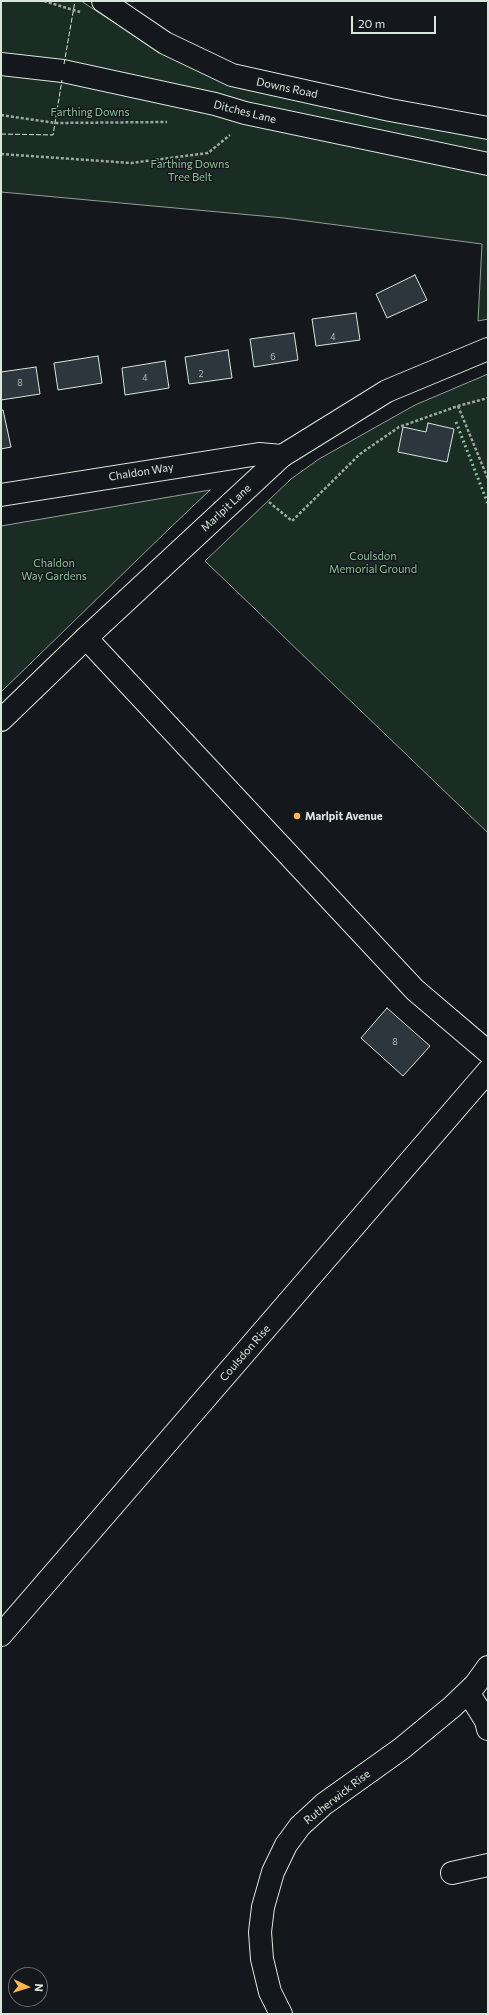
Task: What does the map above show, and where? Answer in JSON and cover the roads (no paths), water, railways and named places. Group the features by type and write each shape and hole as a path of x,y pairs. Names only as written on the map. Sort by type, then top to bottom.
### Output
{"street":[{"name":"Downs Road","path":"103,1 165,43 232,75 390,110 488,128"},
{"name":"Ditches Lane","path":"1,64 63,71 215,104 245,113 488,164"},
{"path":"245,113 246,79"},
{"name":"Marlpit Lane","path":"1,720 86,638 282,456 387,391 488,349"},
{"name":"Chaldon Way","path":"1,495 259,454 282,456"},
{"path":"86,638 415,990 488,1052"},
{"name":"Coulsdon Rise","path":"1,1635 488,1071"},
{"name":"Rutherwick Rise","path":"281,2014 270,1992 262,1959 260,1932 263,1907 273,1872 286,1845 300,1826 324,1804 401,1749 452,1707 468,1692 488,1668"},
{"path":"468,1692 486,1721 488,1729"},
{"path":"452,1873 488,1865"}],"place":[{"name":"Marlpit Avenue","path":"297,816"}],"park label":[{"name":"Farthing Downs","path":"90,112"},
{"name":"Farthing Downs Tree Belt","path":"190,170"},
{"name":"Coulsdon Memorial Ground","path":"373,562"},
{"name":"Chaldon Way Gardens","path":"54,569"}]}
